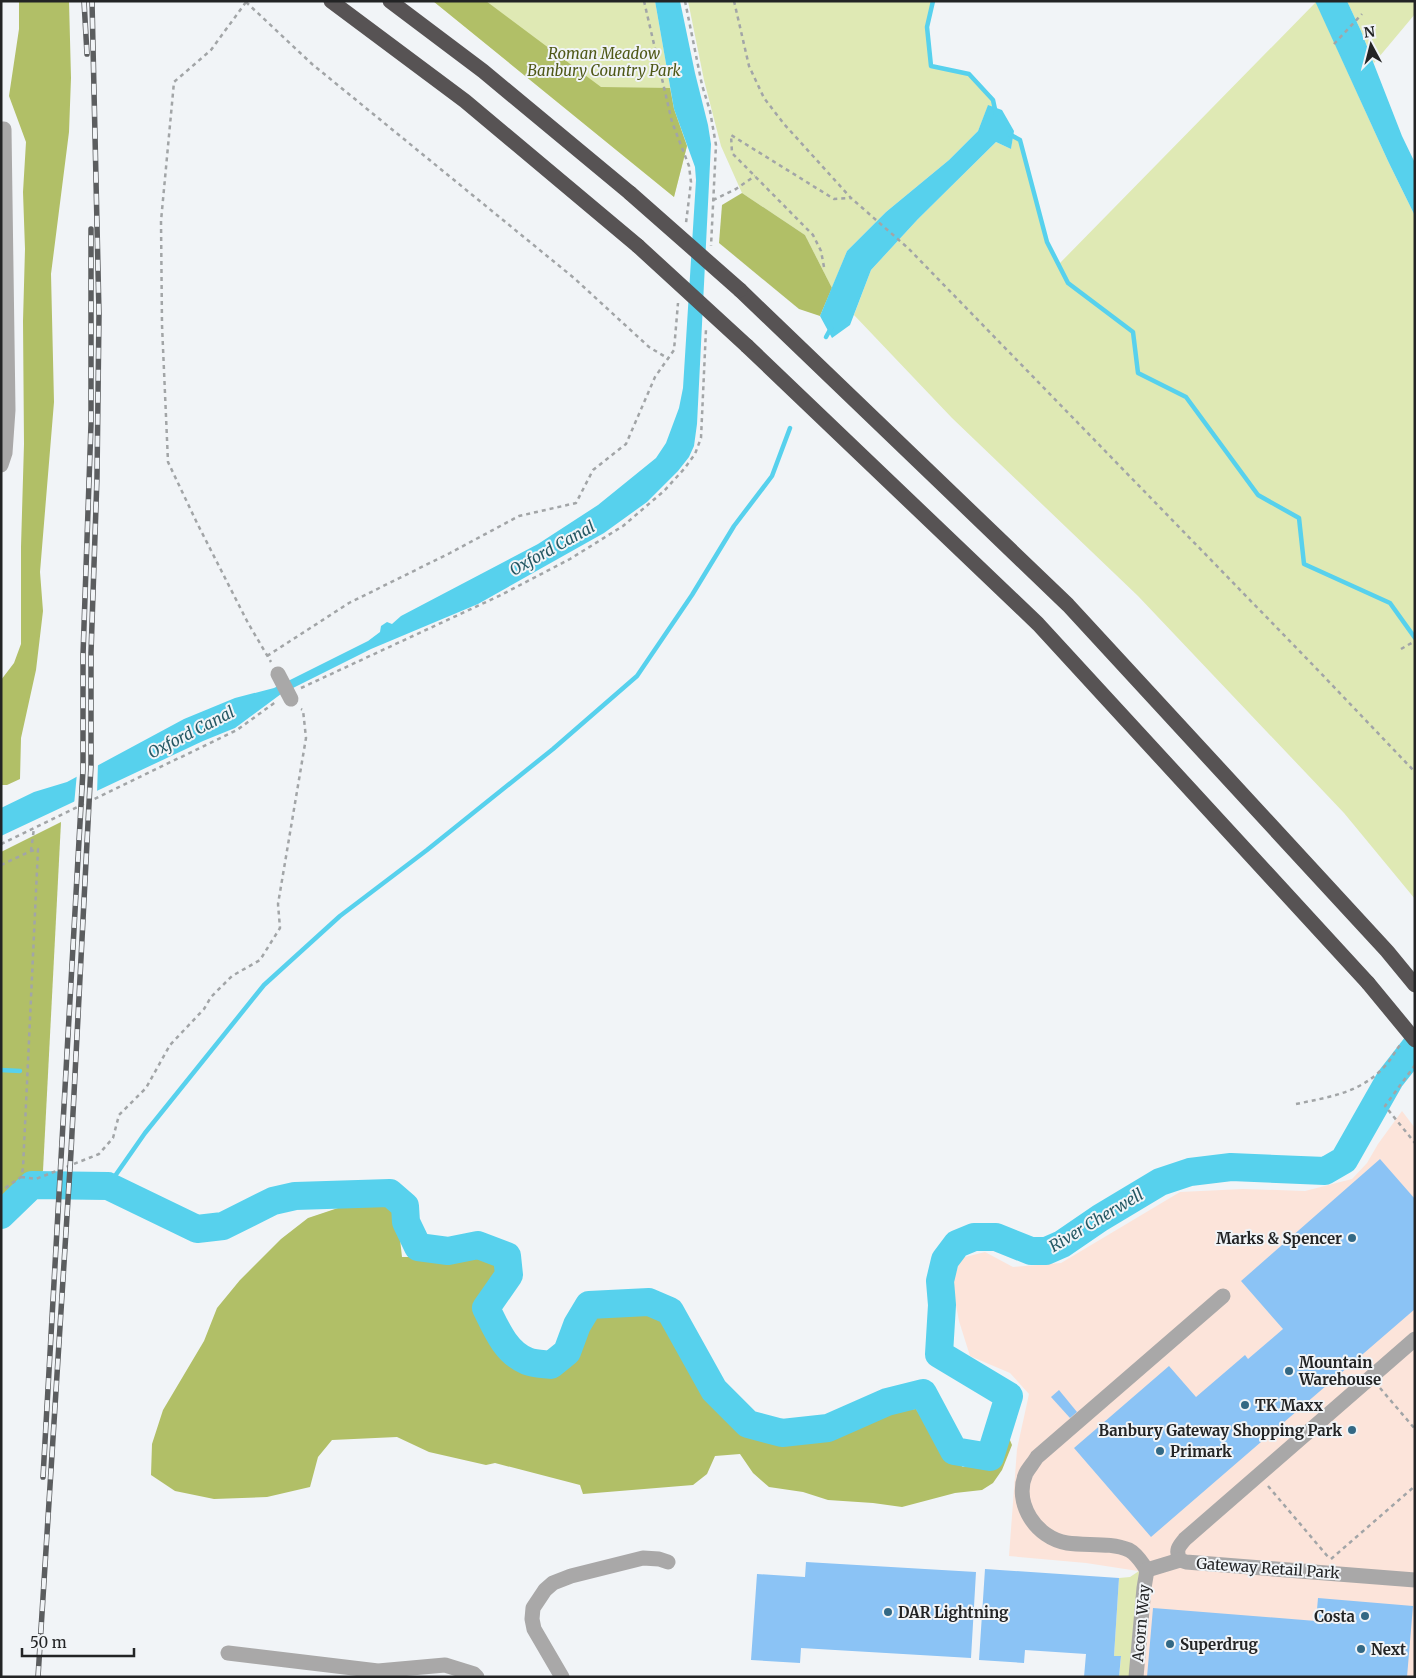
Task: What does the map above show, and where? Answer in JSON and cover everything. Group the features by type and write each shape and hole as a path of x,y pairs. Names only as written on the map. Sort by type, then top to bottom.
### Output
{"highway":[{"path":"331,1 465,102 638,246 747,346 1038,624 1368,983 1410,1039"},
{"path":"390,1 483,71 630,193 740,290 1068,605 1387,951 1415,985"}],"street":[{"path":"1,128 4,129 8,410 5,453 1,465"},
{"path":"278,674 291,695"},
{"path":"1180,1560 1147,1570 1130,1550 1109,1546 1066,1543 1048,1536 1032,1522 1024,1507 1023,1488 1026,1473 1037,1457 1223,1296"},
{"name":"Gateway Retail Park","path":"1415,1339 1185,1539 1177,1549 1177,1555 1180,1560 1186,1562 1329,1566 1415,1580"},
{"path":"562,1677 534,1629 532,1619 533,1608 545,1590 553,1583 571,1576 644,1558 668,1562"},
{"name":"Acorn Way","path":"1136,1677 1147,1570"},
{"path":"228,1652 378,1671 445,1665 474,1674 477,1677"}],"path":[{"path":"644,1 672,122 689,166 690,182 686,232"},
{"path":"685,1 716,145 711,248"},
{"path":"734,1 749,66 764,98 784,124 852,198 908,248 1313,664 1415,772"},
{"path":"278,674 235,598 168,462 162,325 161,221 174,82 211,50 246,2 320,70 574,278 649,347 669,359"},
{"path":"1334,44 1362,14"},
{"path":"824,268 821,251 813,235 732,153 731,135 834,199 852,198"},
{"path":"713,200 736,189 755,176"},
{"path":"267,656 350,603 519,516 576,503 594,470 626,444 656,377 674,350 678,301"},
{"path":"1,844 237,730 291,695 499,596 570,559 623,526 664,492 695,454 701,438 707,325"},
{"path":"1401,649 1415,641"},
{"path":"21,1177 36,1179 99,1154 113,1138 119,1115 146,1088 170,1045 232,976 260,960 280,928 278,904 306,738 302,710 293,703 291,695"},
{"path":"31,851 34,828"},
{"path":"1,865 38,849 23,1168 21,1177 1,1191"},
{"path":"1296,1104 1338,1096 1368,1081 1410,1039"},
{"path":"1415,1064 1385,1106 1415,1143"},
{"path":"1355,1362 1415,1429"},
{"path":"1259,1474 1329,1566 1415,1486"}],"shaded area":[{"path":"1402,1111 1415,1128 1414,1677 1131,1677 1138,1571 1086,1563 1009,1556 1017,1449 1029,1394 1010,1373 970,1356 959,1321 952,1284 961,1258 985,1252 1013,1267 1061,1263 1180,1192 1243,1189 1305,1191 1352,1179 1367,1163"}],"green space":[{"path":"19,1 69,1 71,78 69,132 51,274 54,402 40,572 43,611 36,670 21,738 20,779 7,785 1,785 1,680 14,663 21,644 25,249 23,192 26,142 9,96 19,29"},
{"name":"Roman Meadow Banbury Country Park","path":"433,1 655,1 674,109 687,146 674,197"},
{"path":"433,1 486,1 601,87 670,88 674,109 687,146 674,197"},
{"path":"688,1 933,1 927,27 931,66 969,74 993,100 995,108 988,106 978,131 949,160 886,212 847,251 832,288 805,235 742,193 721,146 704,80"},
{"path":"1347,1 1415,1 1415,14 1374,63"},
{"path":"1316,2 1415,216 1415,899 1344,813 1138,596 952,418 854,315 871,270 918,219 996,142 1011,149 1013,136 1020,140 1047,242 1059,264"},
{"path":"742,193 805,235 832,288 820,316 799,309 719,243 722,205"},
{"path":"61,822 43,1171 1,1200 1,852"},
{"path":"347,1205 391,1205 399,1230 402,1257 452,1257 479,1252 490,1256 503,1273 496,1283 476,1299 478,1311 500,1346 524,1364 543,1370 556,1367 576,1346 593,1312 608,1307 623,1312 650,1314 668,1324 682,1359 709,1401 747,1428 792,1441 820,1437 859,1426 874,1417 893,1411 916,1409 945,1454 963,1467 996,1458 1007,1433 1012,1445 1002,1470 993,1483 982,1490 955,1493 902,1507 828,1500 803,1492 769,1487 753,1473 740,1454 715,1456 707,1474 693,1485 583,1494 580,1485 495,1463 486,1465 429,1452 397,1437 332,1440 318,1457 310,1487 267,1497 214,1499 175,1491 151,1475 152,1444 163,1410 204,1341 217,1308 240,1280 281,1239 308,1218"},
{"path":"1139,1571 1131,1677 1119,1677 1121,1657 1114,1656 1119,1578 1130,1577"}],"water":[{"name":"Oxford Canal","path":"655,1 680,1 711,144 697,424 694,446 689,457 678,471 647,502 604,533 478,604 371,649 281,694 235,728 203,741 1,836 1,808 34,792 67,782 184,719 235,698 274,688 368,641 380,632 381,626 387,622 392,624 401,616 538,544 598,505 656,458 666,443 679,408 683,388 696,180 695,167 674,109"},
{"path":"1315,1 1347,1 1361,31 1402,136 1415,163 1415,216 1388,161"},
{"path":"988,105 1002,110 1014,131 1011,149 996,142 918,219 871,270 850,325 832,338 820,316 847,251 886,212 949,160 978,131"}],"pier":[{"path":"98,762 97,794 74,805 77,773"}],"building":[{"path":"1380,1159 1415,1199 1415,1309 1151,1537 1074,1448 1169,1366 1196,1397 1245,1355 1248,1359 1283,1329 1241,1281"},
{"path":"1059,1390 1077,1412 1070,1418 1051,1397"},
{"name":"DAR Lightning","path":"806,1562 976,1572 971,1658 801,1648 800,1663 751,1660 757,1574 805,1577"},
{"name":"DAR Lightning","path":"985,1569 1119,1578 1114,1656 1121,1656 1119,1677 1084,1677 1086,1654 1025,1650 1024,1663 979,1660"},
{"path":"1318,1598 1413,1606 1407,1677 1147,1677 1153,1608 1316,1621"}],"waterway":[{"path":"933,1 927,27 931,66 969,74 993,100 996,114"},
{"path":"1009,134 1020,140 1047,242 1068,283 1133,332 1138,373 1186,397 1258,495 1299,518 1304,564 1390,603 1415,638"},
{"path":"826,337 831,328"},
{"path":"108,1186 145,1133 264,985 340,916 427,850 553,749 637,676 692,595 734,526 772,476 790,428"},
{"name":"River Cherwell","path":"1,1215 32,1185 108,1186 197,1229 223,1226 273,1201 295,1196 390,1193 405,1206 406,1222 418,1247 448,1251 478,1245 507,1256 509,1275 486,1308 507,1346 519,1357 527,1361 551,1365 567,1352 577,1325 589,1305 649,1302 670,1311 714,1390 748,1424 782,1433 828,1428 887,1402 923,1393 954,1451 990,1457 1009,1396 939,1354 942,1305 940,1281 945,1260 957,1244 974,1237 996,1237 1031,1251 1046,1251 1062,1244 1100,1218 1160,1182 1190,1172 1231,1167 1325,1171 1344,1160 1390,1079 1415,1047"},
{"path":"1,1070 20,1071"}],"railway":[{"path":"84,1 87,54"},
{"path":"38,1677 71,1152 91,765 91,653 97,477 99,314 92,1"},
{"path":"43,1477 83,770 83,655 91,424 91,229"}],"place":[{"name":"Marks & Spencer","path":"1352,1238"},
{"name":"Mountain Warehouse","path":"1289,1371"},
{"name":"TK Maxx","path":"1245,1405"},
{"name":"Banbury Gateway Shopping Park","path":"1352,1430"},
{"name":"Primark","path":"1160,1451"},
{"name":"DAR Lightning","path":"888,1612"},
{"name":"Costa","path":"1365,1616"},
{"name":"Superdrug","path":"1170,1644"},
{"name":"Next","path":"1361,1649"}]}
